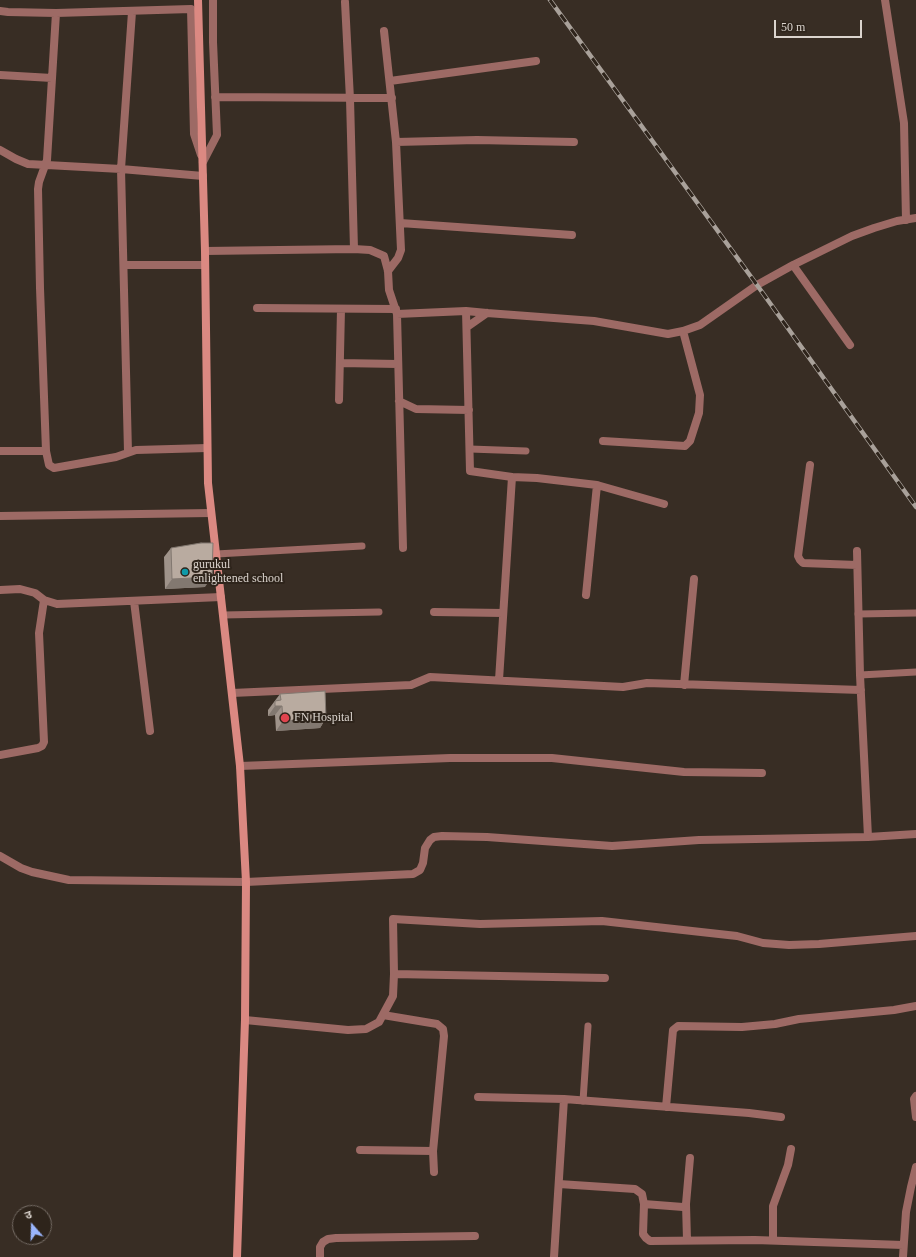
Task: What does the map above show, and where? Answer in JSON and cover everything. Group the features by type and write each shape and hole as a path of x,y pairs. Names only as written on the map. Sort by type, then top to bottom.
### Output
{"street":[{"path":"191,0 194,134 203,162"},
{"path":"198,0 205,251 208,483 240,766 246,882 245,1020 238,1257"},
{"path":"203,162 217,135 213,42 213,0"},
{"path":"885,0 904,123 906,220"},
{"path":"345,2 350,99 354,249"},
{"path":"0,11 56,13 132,12 191,9"},
{"path":"128,452 121,169 132,12"},
{"path":"56,13 46,165 39,182 38,189 40,288 46,451 48,465 54,468 94,462 116,457 136,450 208,448"},
{"path":"384,31 396,142 401,250 400,255 388,271"},
{"path":"390,81 536,61"},
{"path":"0,75 52,78"},
{"path":"215,97 350,99 392,98"},
{"path":"396,142 477,140 574,142"},
{"path":"0,150 28,164 121,169 203,176"},
{"path":"257,308 466,311 594,321 668,334 700,325 757,285 793,265 852,236 874,228 916,218"},
{"path":"400,222 572,235"},
{"path":"205,251 354,249 370,250 384,256 388,271 389,290 396,311 403,548"},
{"path":"124,265 205,265"},
{"path":"793,265 850,345"},
{"path":"339,400 340,309"},
{"path":"466,311 470,471 512,477 537,478 597,485 664,504"},
{"path":"467,327 487,313"},
{"path":"603,441 688,445 699,413 700,396 683,331"},
{"path":"340,363 398,364"},
{"path":"399,401 416,409 469,410"},
{"path":"0,451 46,451"},
{"path":"810,465 798,556 803,563 857,565"},
{"path":"499,680 512,477"},
{"path":"586,595 597,485"},
{"path":"0,516 211,513"},
{"path":"857,551 860,675 868,837"},
{"path":"684,685 694,579"},
{"path":"0,590 20,590 35,593 44,600 57,604 221,597"},
{"path":"0,755 38,748 42,746 44,742 39,632 44,600"},
{"path":"134,601 150,731"},
{"path":"434,612 503,613"},
{"path":"232,694 411,685 430,677 623,687 647,684 861,690"},
{"path":"240,766 450,758 552,758 684,772 762,773"},
{"path":"0,856 21,868 69,880 246,882 413,874 420,870 423,863 425,848 430,840 434,837 442,836 487,837 612,846 699,840 868,837 916,834"},
{"path":"245,1020 354,1030 366,1029 379,1022 394,996 393,919 480,924 602,921 737,936 763,943 789,945 916,936"},
{"path":"394,974 605,978"},
{"path":"666,1107 673,1030 678,1026 742,1027 775,1024 799,1019 894,1010 916,1006"},
{"path":"383,1015 436,1024 443,1029 444,1036 433,1151 434,1172"},
{"path":"916,1096 914,1099 916,1117"},
{"path":"478,1097 583,1100 781,1116"},
{"path":"554,1257 564,1099"},
{"path":"773,1240 773,1206 788,1164 790,1149"},
{"path":"360,1150 433,1151"},
{"path":"687,1240 686,1204 690,1158"},
{"path":"903,1257 906,1212 916,1166"},
{"path":"559,1184 635,1189 642,1194 644,1204 643,1234 650,1241 773,1240 903,1245"},
{"path":"644,1204 682,1206 686,1204"},
{"path":"320,1257 320,1247 323,1242 328,1239 474,1236"}],"lane":[{"path":"470,449 526,451"},
{"path":"216,554 362,546"},
{"path":"223,615 379,612"},
{"path":"858,614 916,612"},
{"path":"860,675 916,672"},
{"path":"583,1100 588,1026"}],"building":[{"name":"gurukul enlightened school","path":"201,543 213,543 212,577 172,579 171,548"},
{"path":"325,691 326,718 283,721 282,706 275,706 275,701 281,700 280,694"}],"railway":[{"path":"550,0 916,507"}],"place":[{"name":"gurukul enlightened school","path":"185,572"},
{"name":"FN Hospital","path":"285,718"}]}
